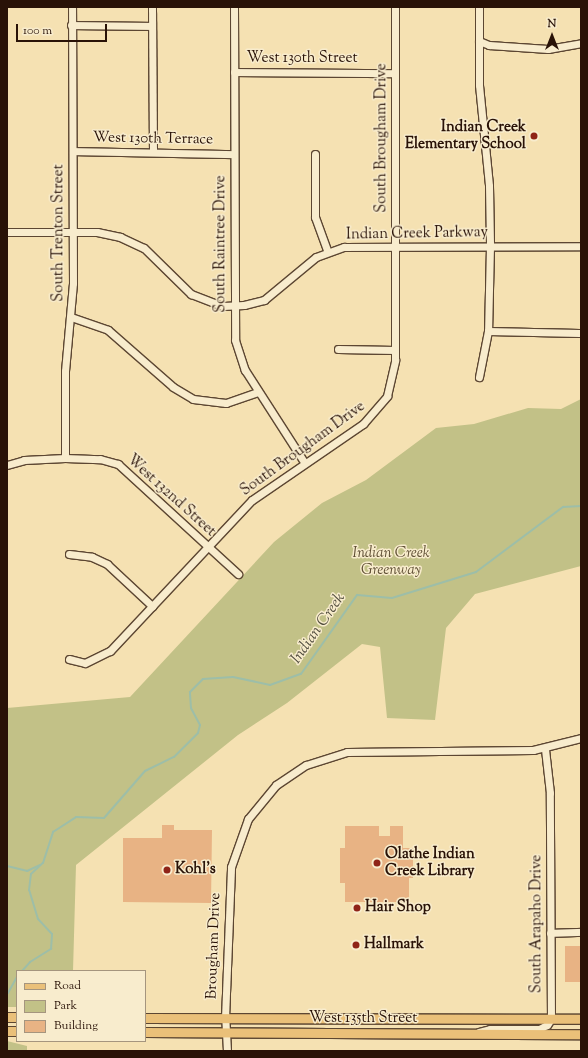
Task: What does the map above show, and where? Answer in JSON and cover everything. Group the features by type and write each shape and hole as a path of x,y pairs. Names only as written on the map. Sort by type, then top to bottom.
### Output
{"main road":[{"name":"West 135th Street","path":"146,1018 581,1019"},
{"name":"West 135th Street","path":"146,1032 581,1034"}],"street":[{"name":"South Trenton Street","path":"65,458 65,371 71,317 73,151 72,7"},
{"path":"152,7 153,151"},
{"name":"South Raintree Drive","path":"234,7 234,306 238,357 258,392 304,462"},
{"name":"South Brougham Drive","path":"69,659 86,663 104,655 252,500 304,462 363,424 377,411 392,381 395,350 395,7"},
{"path":"479,7 479,93 489,186 490,246 488,331 479,377"},
{"path":"72,25 152,26"},
{"path":"479,41 489,45 548,49 581,43"},
{"name":"West 130th Street","path":"234,72 395,73"},
{"name":"West 130th Terrace","path":"73,151 153,151 234,154"},
{"path":"315,154 315,217 328,252"},
{"name":"Indian Creek Parkway","path":"7,232 72,231 113,234 134,242 144,248 191,294 209,302 234,306 253,304 269,296 307,264 328,252 344,247 581,246"},
{"path":"71,317 108,330 173,387 193,399 226,404 258,392"},
{"path":"488,331 579,333"},
{"path":"338,349 395,350"},
{"name":"West 132nd Street","path":"7,465 24,460 100,458 124,468 238,574"},
{"path":"69,554 92,557 107,564 152,606"},
{"name":"Brougham Drive","path":"227,1051 225,1018 231,867 239,839 256,807 287,776 331,755 362,750 546,749 581,738"},
{"name":"South Arapaho Drive","path":"546,749 550,793 551,1019"},
{"path":"550,933 581,932"},
{"path":"475,1034 490,1028 539,1029 547,1025 551,1019"}],"green space":[{"name":"Indian Creek Greenway","path":"581,399 581,566 475,594 446,628 435,720 387,718 380,647 362,644 287,703 238,735 76,865 73,970 16,970 16,1007 7,1007 7,708 130,697 274,542 322,503 366,480 436,428 474,424 528,408 561,409"},
{"path":"7,1041 27,1046 27,1051 7,1051"}],"building":[{"name":"Kohl's","path":"162,825 174,825 174,830 212,830 211,903 123,902 123,838 162,838"},
{"name":"Olathe Indian Creek Library","path":"345,826 379,826 379,836 390,836 390,826 403,826 403,848 413,848 413,878 409,878 409,902 345,902 345,883 340,883 340,848 345,848"},
{"path":"565,946 581,946 581,982 565,982"}],"waterway":[{"name":"Indian Creek","path":"23,970 30,962 51,949 52,934 38,919 29,890 31,874 43,863 53,832 76,817 104,818 145,771 174,757 198,733 200,725 191,708 190,692 203,679 233,677 270,685 301,674 357,595 392,598 476,572 563,507 581,506"},
{"path":"7,866 27,871 40,865"},
{"name":"Indian Creek","path":"8,993 16,979"}],"place":[{"name":"Indian Creek Elementary School","path":"534,136"},
{"name":"Olathe Indian Creek Library","path":"377,863"},
{"name":"Kohl's","path":"167,870"},
{"name":"Hair Shop","path":"357,908"},
{"name":"Hallmark","path":"356,945"}]}
